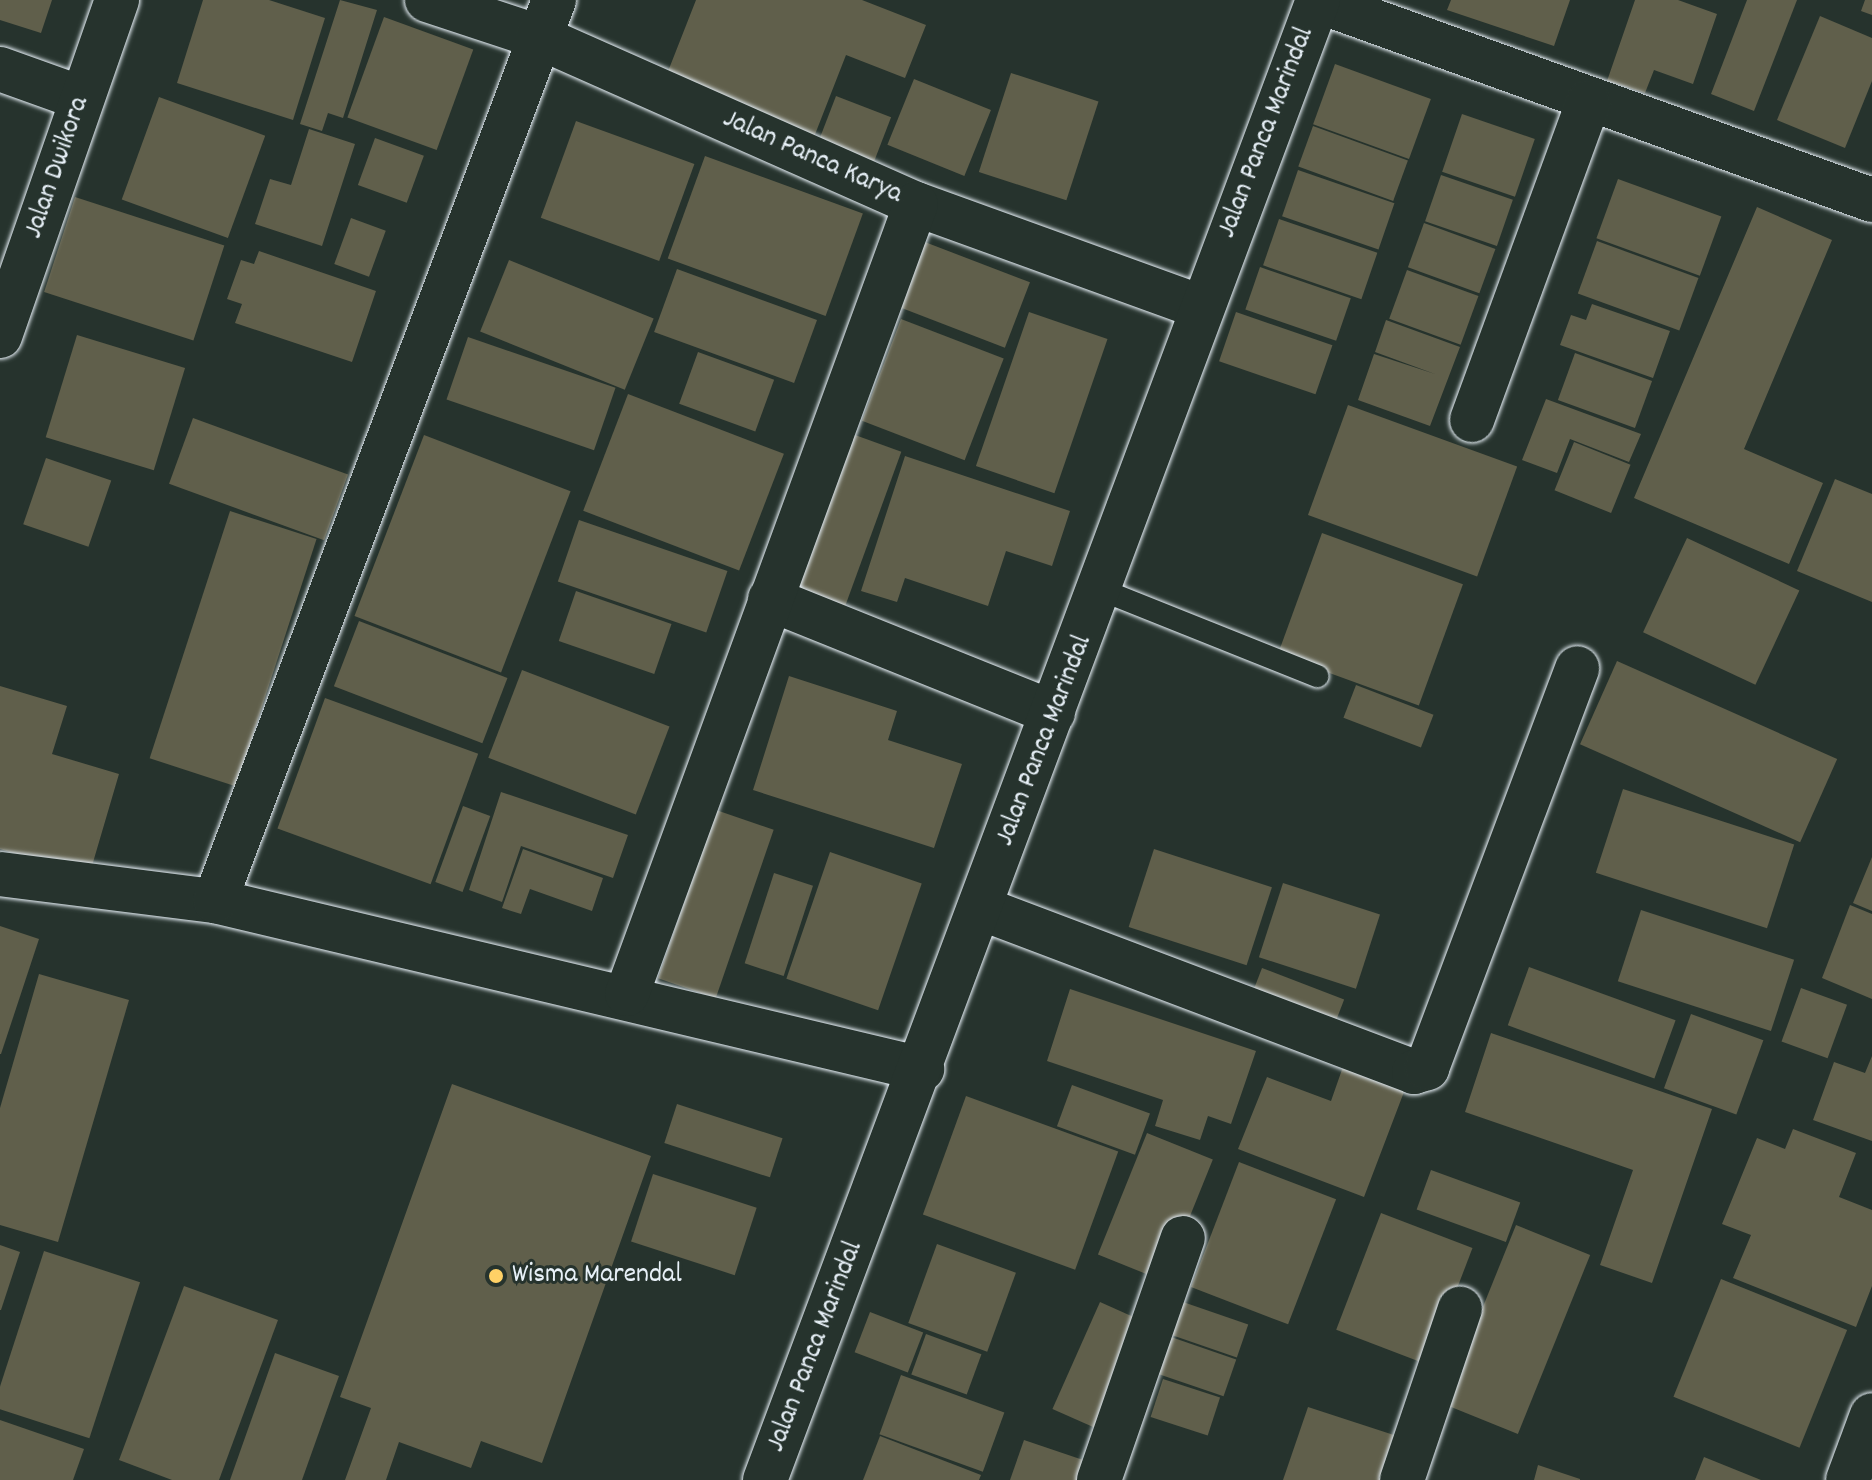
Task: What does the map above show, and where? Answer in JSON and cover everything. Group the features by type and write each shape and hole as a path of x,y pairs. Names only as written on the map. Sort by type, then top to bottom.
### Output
{"street":[{"name":"Jalan Dwikora","path":"0,336 117,0"},
{"name":"Jalan Panca Karya","path":"427,0 547,18 916,204 1200,307"},
{"path":"1318,0 1588,103 1872,200"},
{"name":"Jalan Panca Marindal","path":"765,1480 983,909 1053,713 1102,590 1200,307 1318,0"},
{"path":"215,901 547,18"},
{"path":"0,69 81,98"},
{"path":"1472,420 1588,103"},
{"path":"627,994 916,204"},
{"path":"770,599 1053,713"},
{"path":"983,909 1414,1072 1427,1068 1577,668"},
{"path":"0,874 215,901 627,994 922,1069"},
{"path":"1099,1480 1183,1238"},
{"path":"1402,1480 1460,1309"},
{"path":"1848,1480 1872,1415"}],"lane":[{"path":"1102,590 1317,676"}],"building":[{"path":"0,0 52,0 41,33 0,20"},
{"path":"203,0 269,0 325,18 293,120 177,83"},
{"path":"340,0 377,10 343,118 328,113 322,131 300,124"},
{"path":"696,0 862,0 926,25 905,78 846,55 814,137 665,79"},
{"path":"1451,0 1570,0 1554,46 1447,10"},
{"path":"1635,0 1678,0 1717,14 1693,84 1654,70 1645,93 1607,81"},
{"path":"1747,0 1797,0 1754,111 1711,94"},
{"path":"1865,0 1872,0 1872,15 1861,11"},
{"path":"1820,16 1872,38 1872,81 1845,148 1777,120"},
{"path":"384,17 473,49 437,150 347,118"},
{"path":"1335,64 1431,99 1409,159 1313,124"},
{"path":"1011,73 1098,101 1066,200 979,172"},
{"path":"914,79 991,110 964,176 887,145"},
{"path":"836,96 891,117 874,162 819,141"},
{"path":"159,97 265,136 228,238 122,199"},
{"path":"1462,114 1535,139 1515,197 1442,172"},
{"path":"576,121 694,164 659,261 541,218"},
{"path":"1313,126 1408,161 1393,201 1298,166"},
{"path":"309,129 355,144 322,246 255,224 270,179 291,185"},
{"path":"375,138 424,156 407,203 358,185"},
{"path":"705,156 863,213 826,316 668,258"},
{"path":"1298,170 1394,203 1378,250 1282,216"},
{"path":"1441,175 1513,200 1497,246 1425,221"},
{"path":"1618,179 1721,217 1700,276 1596,238"},
{"path":"75,197 224,246 193,341 44,292"},
{"path":"1757,207 1832,240 1744,449 1823,483 1789,564 1634,498"},
{"path":"351,218 386,231 369,277 334,264"},
{"path":"1279,219 1377,253 1361,299 1263,265"},
{"path":"1424,223 1495,249 1479,293 1408,267"},
{"path":"917,239 1030,282 1005,348 892,304"},
{"path":"1597,241 1698,278 1679,331 1578,294"},
{"path":"259,251 376,291 352,362 235,323 242,304 227,299 241,260 254,264"},
{"path":"509,260 654,318 625,390 480,331"},
{"path":"1260,267 1351,298 1336,341 1245,310"},
{"path":"677,269 817,320 794,383 654,332"},
{"path":"1407,270 1478,296 1461,345 1389,319"},
{"path":"1592,304 1670,331 1653,378 1560,345 1571,315 1586,320"},
{"path":"1029,312 1107,339 1054,493 976,466"},
{"path":"1236,312 1332,345 1316,394 1219,361"},
{"path":"901,319 1004,358 965,460 862,421"},
{"path":"1386,320 1460,347 1430,426 1358,400 1374,354 1435,374 1375,352"},
{"path":"77,335 185,368 154,470 46,437"},
{"path":"468,337 616,388 594,450 447,399"},
{"path":"698,352 774,380 755,431 679,404"},
{"path":"1575,353 1652,381 1635,428 1558,400"},
{"path":"628,394 784,454 739,571 583,511"},
{"path":"1546,399 1641,434 1629,462 1570,439 1557,473 1522,460"},
{"path":"1348,405 1517,467 1477,577 1308,515"},
{"path":"193,418 348,474 324,540 169,484"},
{"path":"844,431 901,452 845,608 787,587"},
{"path":"424,435 571,491 501,672 354,616"},
{"path":"1574,442 1631,465 1611,513 1555,490"},
{"path":"905,456 1070,511 1052,566 1006,551 988,606 905,578 897,602 861,591"},
{"path":"46,458 111,480 88,547 23,524"},
{"path":"1835,479 1872,494 1872,602 1797,571"},
{"path":"230,511 317,539 236,786 150,758"},
{"path":"579,520 727,571 706,633 558,581"},
{"path":"1322,533 1463,584 1419,706 1278,654"},
{"path":"1687,538 1799,590 1755,685 1643,632"},
{"path":"576,591 671,624 654,674 559,641"},
{"path":"359,621 507,678 482,743 334,686"},
{"path":"1617,661 1837,759 1800,842 1580,744"},
{"path":"522,670 670,727 636,814 488,758"},
{"path":"789,676 897,711 888,740 962,764 934,848 753,790"},
{"path":"1356,685 1433,715 1421,747 1343,718"},
{"path":"0,686 67,706 52,754 119,774 89,876 0,849"},
{"path":"325,698 478,754 431,884 277,829"},
{"path":"1623,789 1794,845 1767,928 1596,873"},
{"path":"501,792 628,835 613,878 521,846 502,902 469,890"},
{"path":"463,806 490,816 463,892 435,882"},
{"path":"716,810 774,830 716,998 658,978"},
{"path":"523,849 603,878 592,911 530,889 521,914 502,908"},
{"path":"1154,849 1272,887 1247,965 1129,927"},
{"path":"830,852 922,884 878,1010 786,979"},
{"path":"1872,857 1872,911 1853,903"},
{"path":"774,873 813,886 784,976 745,963"},
{"path":"1283,883 1380,915 1356,989 1259,957"},
{"path":"1850,905 1872,914 1872,999 1822,978"},
{"path":"1641,910 1794,960 1771,1031 1618,981"},
{"path":"0,926 39,939 1,1054 0,1054"},
{"path":"1529,967 1676,1020 1654,1079 1508,1025"},
{"path":"1262,968 1344,1000 1331,1035 1248,1003"},
{"path":"39,974 129,1000 58,1242 0,1225 0,1108"},
{"path":"1801,988 1847,1005 1828,1058 1782,1042"},
{"path":"1070,989 1256,1051 1231,1124 1208,1116 1200,1140 1155,1126 1163,1100 1047,1061"},
{"path":"1691,1014 1763,1040 1736,1115 1664,1088"},
{"path":"1491,1033 1712,1109 1652,1283 1600,1265 1633,1170 1465,1112"},
{"path":"1872,1056 1872,1141 1813,1120 1834,1062 1865,1073"},
{"path":"1345,1061 1407,1084 1364,1197 1238,1149 1267,1077 1331,1101"},
{"name":"Wisma Marendal","path":"452,1084 651,1156 542,1463 481,1441 471,1468 399,1442 386,1480 345,1480 371,1408 340,1397"},
{"path":"1072,1085 1150,1113 1135,1155 1057,1126"},
{"path":"966,1096 1118,1151 1075,1270 923,1214"},
{"path":"677,1104 783,1138 770,1177 664,1143"},
{"path":"1793,1129 1856,1153 1839,1197 1872,1210 1872,1286 1856,1327 1733,1278 1751,1235 1722,1224 1757,1138 1785,1149"},
{"path":"1147,1133 1213,1160 1164,1281 1098,1254"},
{"path":"1239,1162 1336,1199 1288,1324 1191,1287"},
{"path":"1431,1170 1520,1202 1506,1242 1417,1209"},
{"path":"653,1174 757,1208 735,1275 631,1242"},
{"path":"1381,1213 1472,1248 1428,1365 1336,1330"},
{"path":"1516,1225 1590,1255 1518,1434 1444,1404"},
{"path":"937,1244 1016,1273 987,1352 908,1323"},
{"path":"0,1245 20,1252 1,1310 0,1310"},
{"path":"44,1251 140,1282 89,1438 0,1409 0,1386"},
{"path":"1721,1279 1847,1330 1800,1448 1673,1397"},
{"path":"184,1286 278,1320 219,1480 172,1480 119,1460"},
{"path":"1100,1302 1148,1323 1100,1430 1052,1409"},
{"path":"1183,1302 1248,1324 1237,1358 1172,1335"},
{"path":"870,1312 923,1332 908,1373 855,1352"},
{"path":"926,1334 981,1354 967,1395 911,1374"},
{"path":"1171,1337 1236,1359 1224,1396 1158,1374"},
{"path":"275,1353 339,1376 302,1480 230,1480"},
{"path":"901,1375 1004,1413 983,1472 879,1434"},
{"path":"1163,1379 1220,1398 1208,1436 1151,1417"},
{"path":"1308,1407 1403,1438 1389,1480 1283,1480"},
{"path":"0,1420 84,1449 73,1480 0,1480"},
{"path":"880,1436 981,1475 979,1480 863,1480"},
{"path":"1024,1440 1089,1462 1083,1480 1010,1480"},
{"path":"1704,1457 1761,1480 1695,1480"},
{"path":"1538,1465 1580,1479 1580,1480 1534,1480"}],"place":[{"name":"Wisma Marendal","path":"496,1276"}]}
